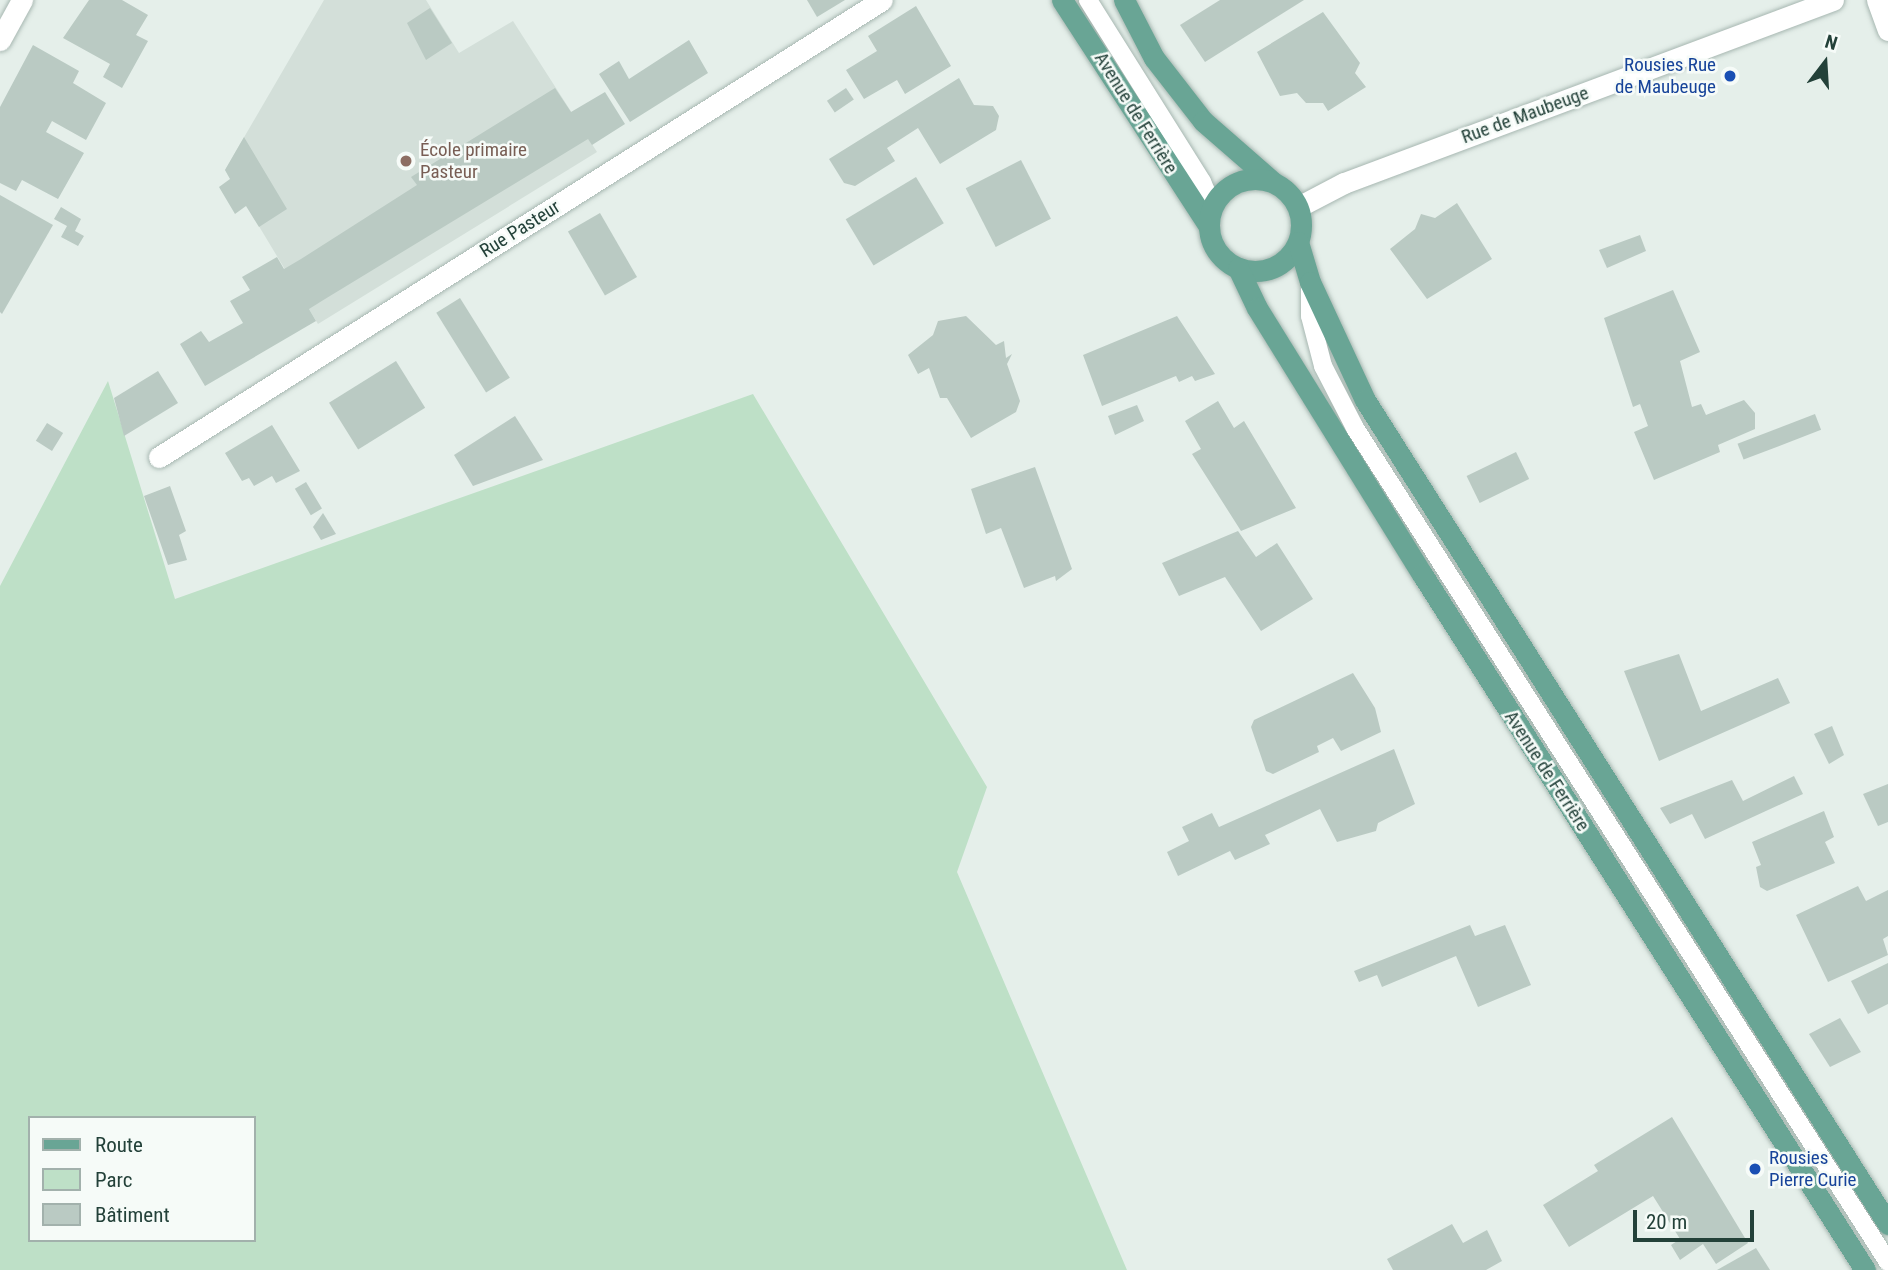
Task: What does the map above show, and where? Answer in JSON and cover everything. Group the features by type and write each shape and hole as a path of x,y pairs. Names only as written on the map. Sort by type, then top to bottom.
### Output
{"main road":[{"name":"Avenue de Ferrière","path":"1062,0 1211,217"},
{"path":"1124,0 1153,58 1203,121 1298,207 1298,242 1310,282 1365,400 1888,1224"},
{"path":"1273,182 1237,183 1211,217 1218,251 1238,268 1267,270 1291,254 1298,242"},
{"name":"Avenue de Ferrière","path":"1238,268 1257,308 1422,575 1864,1270"}],"street":[{"path":"0,40 22,0"},
{"name":"Rue Pasteur","path":"159,457 882,0"},
{"name":"Rue de Maubeuge","path":"1298,207 1344,183 1833,0"},
{"path":"1877,0 1888,30"}],"lane":[{"path":"1088,0 1202,182 1211,217"},
{"path":"1310,282 1310,316 1323,366 1355,428 1888,1262"}],"shaded area":[{"name":"École primaire Pasteur","path":"324,0 426,0 459,53 513,21 597,152 318,324 225,170"}],"green space":[{"path":"108,381 175,599 753,394 987,787 957,872 1127,1270 0,1270 0,586"}],"building":[{"path":"89,0 122,0 148,15 136,35 148,41 122,88 103,77 110,64 63,38"},
{"path":"807,0 845,0 817,17"},
{"path":"1220,0 1304,0 1205,62 1180,25"},
{"path":"916,6 951,66 905,94 897,80 864,99 846,70 877,51 868,36"},
{"path":"430,8 452,43 426,60 407,23"},
{"path":"1323,12 1360,63 1355,73 1366,87 1328,111 1323,103 1306,103 1297,93 1280,96 1257,52"},
{"path":"689,40 708,73 630,122 599,74 619,61 629,79"},
{"path":"33,45 79,71 73,83 106,103 86,140 52,121 46,132 84,153 58,199 22,180 16,191 0,183 0,107"},
{"path":"959,78 974,105 993,106 999,116 996,130 940,164 918,128 887,148 895,161 855,186 844,183 829,159"},
{"path":"555,88 571,112 605,92 625,124 592,145 588,139 325,299 309,309 316,321 205,386 180,344 201,331 209,342 243,323 230,301 250,290 242,277 277,257 284,269 301,259 417,185 411,177"},
{"path":"846,88 854,100 835,112 827,101"},
{"path":"244,137 287,209 259,227 246,206 235,214 219,187 230,179 225,170"},
{"path":"1021,160 1051,219 996,247 966,188"},
{"path":"916,177 944,223 874,266 846,219"},
{"path":"0,195 53,225 2,314 0,312"},
{"path":"1457,203 1492,259 1427,299 1390,249 1415,229 1421,214 1435,218"},
{"path":"61,207 81,219 75,231 84,236 78,246 61,237 67,226 54,219"},
{"path":"600,213 637,277 605,296 568,232"},
{"path":"1640,235 1646,251 1607,268 1599,250"},
{"path":"1673,290 1700,352 1680,361 1692,407 1701,404 1706,415 1744,400 1755,413 1755,429 1718,445 1720,452 1654,480 1634,432 1648,426 1640,404 1633,407 1604,318"},
{"path":"460,298 510,378 486,393 436,313"},
{"path":"966,316 996,345 1004,341 1006,358 1012,354 1007,364 1020,401 1016,412 971,438 947,398 940,398 929,368 918,374 908,355 933,335 938,321"},
{"path":"1177,316 1215,374 1195,381 1192,376 1179,382 1176,376 1102,406 1083,355"},
{"path":"396,361 425,408 358,450 329,403"},
{"path":"158,371 178,403 124,436 114,398"},
{"path":"1218,401 1234,428 1244,421 1296,508 1241,531 1192,454 1201,449 1185,421"},
{"path":"1137,405 1144,421 1115,435 1108,416"},
{"path":"1815,414 1821,430 1744,460 1738,444"},
{"path":"515,416 543,460 473,486 454,455"},
{"path":"47,423 63,433 52,451 36,441"},
{"path":"272,425 300,471 276,483 272,476 254,486 249,478 242,481 225,453"},
{"path":"1516,452 1529,479 1480,503 1467,476"},
{"path":"1035,467 1072,569 1056,581 1055,576 1024,588 1001,528 986,534 971,489"},
{"path":"306,482 322,509 311,515 295,489"},
{"path":"170,486 186,531 179,535 187,560 168,565 144,496"},
{"path":"323,513 336,534 321,540 313,527"},
{"path":"1238,531 1256,557 1277,543 1313,599 1261,631 1225,577 1179,596 1162,563"},
{"path":"1679,654 1701,711 1778,678 1790,703 1659,761 1624,671"},
{"path":"1353,673 1375,708 1381,732 1341,751 1333,738 1317,746 1319,752 1273,774 1266,771 1251,727 1254,720"},
{"path":"1832,726 1844,755 1829,764 1814,734"},
{"path":"1394,749 1415,804 1378,823 1376,831 1337,842 1320,809 1265,835 1270,844 1235,860 1230,851 1178,876 1167,852 1189,841 1182,827 1212,813 1219,827"},
{"path":"1794,776 1803,794 1705,839 1692,814 1670,824 1660,808 1732,780 1743,801"},
{"path":"1888,784 1888,822 1878,826 1863,794"},
{"path":"1824,811 1834,837 1825,842 1835,863 1767,891 1760,887 1756,867 1761,865 1752,842"},
{"path":"1858,886 1866,901 1888,890 1888,936 1883,939 1888,955 1828,982 1796,915"},
{"path":"1470,925 1475,936 1505,925 1531,985 1478,1007 1456,956 1382,987 1377,975 1359,982 1354,971"},
{"path":"1888,963 1888,1004 1868,1014 1851,981"},
{"path":"1840,1018 1861,1052 1830,1067 1809,1034"},
{"path":"1672,1117 1748,1243 1716,1264 1703,1244 1680,1260 1671,1245 1680,1239 1653,1196 1569,1247 1543,1205 1598,1171 1594,1165"},
{"path":"1452,1224 1463,1243 1487,1230 1502,1261 1486,1270 1393,1270 1387,1259"},
{"path":"1756,1248 1770,1270 1717,1270"}],"place":[{"name":"Rousies Rue de Maubeuge","path":"1730,76"},
{"name":"École primaire Pasteur","path":"406,161"},
{"name":"Rousies Pierre Curie","path":"1755,1169"}]}
